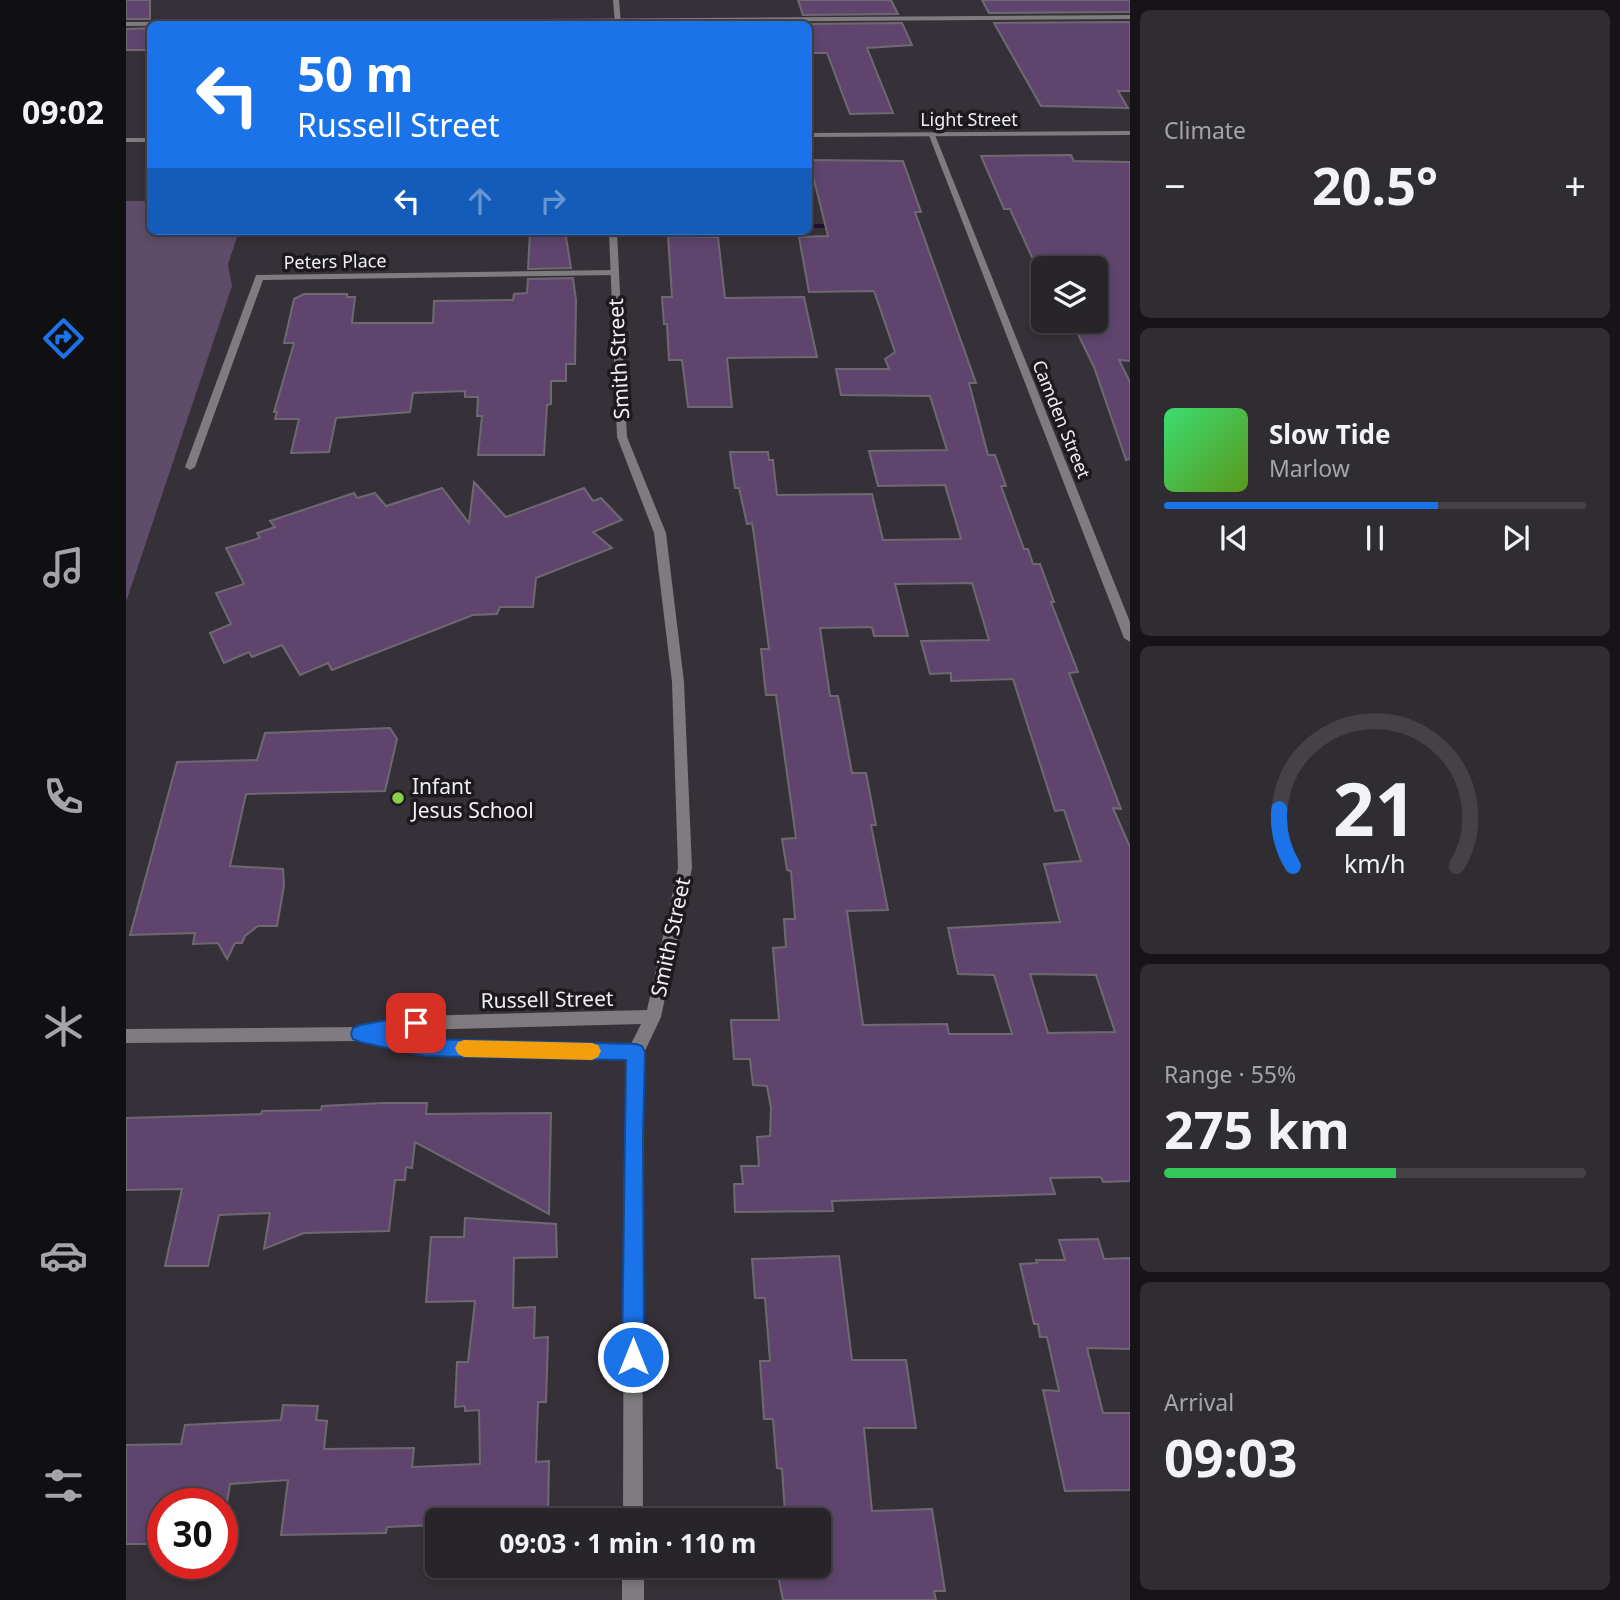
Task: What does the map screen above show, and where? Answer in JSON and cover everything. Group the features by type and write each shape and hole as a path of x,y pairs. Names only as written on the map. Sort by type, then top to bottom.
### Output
{"street":[{"path":"616,0 618,21"},
{"path":"789,21 1130,17"},
{"path":"126,24 147,24"},
{"name":"Light Street","path":"812,135 1130,133"},
{"name":"Camden Street","path":"931,135 1130,638"},
{"path":"126,140 147,140"},
{"name":"Smith Street","path":"613,235 622,437 660,533 678,682 685,869 653,1017 636,1052 633,1138 633,1508"},
{"name":"Peters Place","path":"190,467 259,277 614,273"},
{"name":"Russell Street","path":"126,1036 360,1034 416,1023 653,1017"},
{"name":"Russell Street","path":"360,1034 424,1047 636,1052"},
{"path":"633,1578 633,1600"}],"shaded area":[{"path":"126,201 147,201 147,235 238,235 228,264 232,286 126,602"}],"building":[{"path":"126,0 150,0 150,19 126,19"},
{"path":"798,0 891,0 898,14 803,15"},
{"path":"982,0 1130,0 1130,12 989,13"},
{"path":"1130,22 1130,91 1118,91 1128,108 1041,106 994,23"},
{"path":"902,23 912,45 867,48 893,113 850,114 827,53 812,53 812,24"},
{"path":"147,28 147,50 126,50 126,29"},
{"path":"1071,155 1074,161 1130,162 1130,361 1119,360 1130,382 1130,459 1126,460 1094,367 1077,333 1108,333 1108,256 1032,256 1010,209 1004,209 981,156"},
{"path":"812,160 903,161 921,212 915,212 976,383 969,383 988,455 995,455 1006,486 1001,486 1024,549 1028,549 1033,564 1040,564 1054,602 1051,602 1078,672 1069,673 1121,809 1113,808 1130,847 1130,1181 1103,1182 1101,1177 1050,1178 1055,1194 832,1201 833,1211 735,1212 734,1184 743,1184 741,1166 759,1166 757,1137 770,1136 771,1108 767,1086 753,1085 750,1059 734,1059 731,1020 779,1020 773,948 786,947 784,919 795,919 791,871 787,870 782,839 796,838 776,695 766,695 761,649 769,649 752,523 747,524 739,488 735,488 730,452 768,452 769,460 773,460 777,495 872,494 883,540 961,539 945,485 878,486 869,451 947,450 930,396 841,395 836,369 889,369 885,359 895,352 874,291 809,292 799,237 828,236 812,172","holes":["972,583 989,640 921,641 930,674 951,673 951,681 1013,679 1055,811 1064,810 1081,861 1044,864 1060,922 948,928 958,974 994,975 1012,1034 949,1034 947,1024 863,1025 847,911 888,910 871,825 876,825 866,773 852,773 838,696 830,696 820,628 872,627 874,636 908,636 895,584","1030,974 1096,975 1115,1032 1048,1033"]},
{"path":"530,235 566,235 571,268 528,269"},
{"path":"668,236 718,237 725,298 804,297 817,357 727,358 732,407 688,407 682,360 669,360 667,324 664,324 662,297 672,297"},
{"path":"573,278 576,300 575,364 566,364 566,381 551,381 551,404 547,405 544,455 478,455 482,416 477,416 478,397 465,397 465,391 413,393 410,412 336,418 329,452 291,453 299,419 275,419 277,412 274,412 294,343 284,343 294,299 304,294 347,294 347,297 355,297 352,323 433,323 434,301 513,300 514,294 527,293 528,279"},
{"path":"474,482 506,517 584,488 593,501 601,498 622,520 593,532 612,548 536,578 533,607 500,607 497,614 473,615 332,670 328,663 300,675 282,645 252,657 249,652 224,663 210,633 231,624 216,593 244,584 226,548 260,538 257,533 275,527 270,521 354,493 357,498 375,493 386,506 442,488 469,523"},
{"path":"390,728 397,739 385,791 246,794 230,866 283,869 284,886 277,926 258,926 245,936 242,943 235,943 227,959 218,943 193,944 195,933 130,935 177,762 257,760 265,733"},
{"path":"427,1103 426,1114 551,1113 549,1214 415,1142 412,1168 406,1167 405,1180 395,1180 389,1231 304,1233 264,1249 270,1213 219,1215 208,1266 165,1266 182,1189 126,1190 126,1118 261,1114 262,1111 321,1110 322,1106"},
{"path":"465,1218 556,1224 557,1257 514,1258 513,1308 535,1307 534,1338 548,1337 546,1402 538,1402 536,1462 549,1461 548,1508 425,1508 425,1526 387,1527 386,1533 281,1535 288,1480 230,1484 229,1488 147,1488 147,1544 126,1544 126,1445 181,1444 185,1425 281,1420 283,1405 318,1406 316,1420 327,1421 324,1449 414,1448 412,1467 480,1464 479,1410 465,1411 465,1406 455,1407 457,1362 468,1362 475,1301 426,1302 431,1237 464,1237"},
{"path":"1098,1239 1104,1259 1130,1258 1130,1349 1087,1348 1103,1413 1130,1413 1130,1490 1065,1491 1043,1390 1059,1391 1047,1337 1040,1337 1038,1324 1034,1324 1020,1264 1037,1263 1036,1260 1065,1260 1059,1240"},
{"path":"839,1256 852,1360 906,1360 916,1428 864,1428 872,1511 932,1509 945,1591 934,1591 936,1600 783,1600 778,1578 831,1578 831,1508 785,1508 782,1469 777,1468 773,1419 764,1419 760,1361 770,1361 765,1298 755,1298 752,1259"}],"waterway":[{"path":"812,226 837,226"}],"slow traffic":[{"path":"464,1048 592,1051"}],"place":[{"name":"Infant Jesus School","path":"398,798"}],"route":[{"path":"416,1023 360,1034 424,1047 636,1052 633,1138 633,1357"}]}
